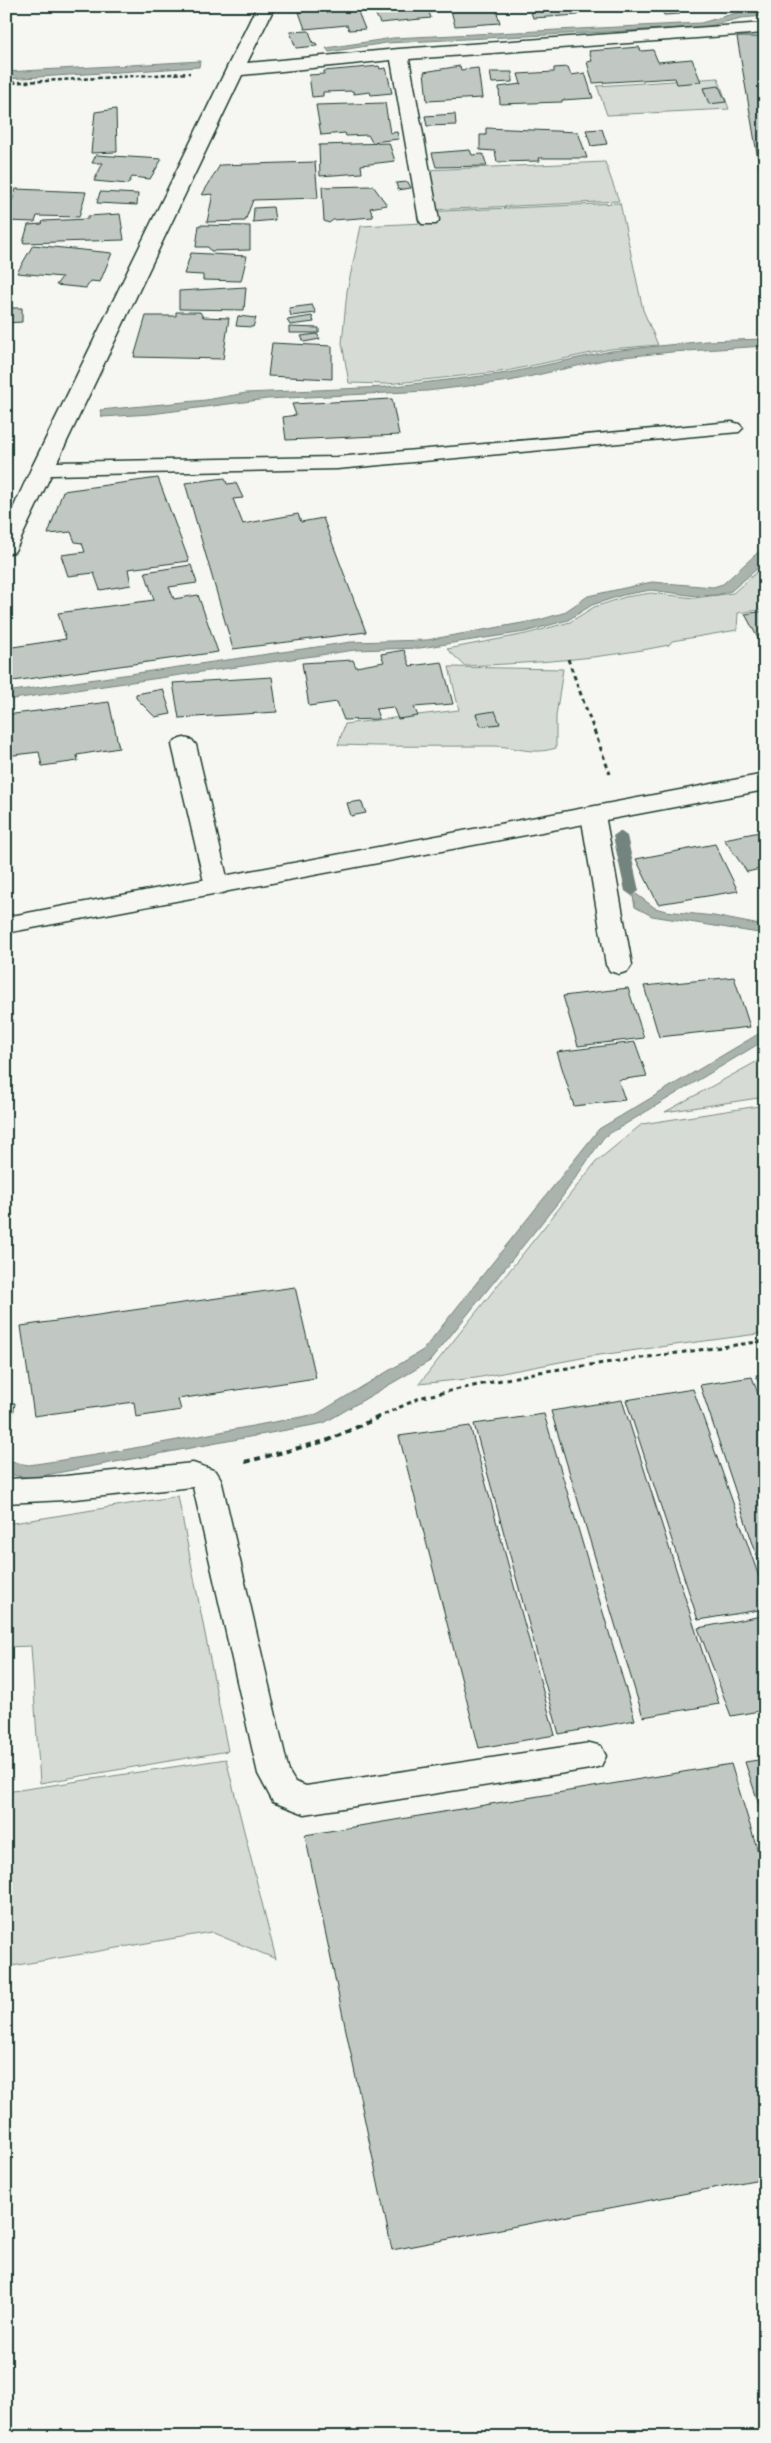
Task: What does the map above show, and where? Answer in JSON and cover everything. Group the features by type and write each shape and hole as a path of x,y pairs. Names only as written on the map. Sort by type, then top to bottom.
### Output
{"street":[{"path":"6,547 266,6"},
{"path":"235,70 399,54 765,28"},
{"path":"399,54 429,220"},
{"path":"42,469 338,463 732,428"},
{"path":"184,745 217,886"},
{"path":"6,925 765,782"},
{"path":"593,814 620,966"},
{"path":"6,1491 65,1488 193,1475 206,1479 212,1495 274,1774 284,1792 305,1800 590,1756"}],"path":[{"path":"6,83 235,70"},
{"path":"568,659 623,809"},
{"path":"193,1475 329,1440 422,1397 539,1372 765,1341"}],"shaded area":[{"path":"743,11 765,13 765,16 741,18 706,27 386,43 329,52 326,48 393,38 701,23"},
{"path":"200,61 199,67 6,79 6,72"},
{"path":"718,78 729,109 607,115 597,86"},
{"path":"605,162 619,201 432,210 426,170"},
{"path":"620,203 643,310 658,345 610,349 507,371 387,384 349,383 342,343 347,291 361,226 423,223 423,212"},
{"path":"765,339 765,346 613,358 510,381 427,391 267,399 151,414 102,417 100,410 206,400 246,393 386,387 508,373 611,351 706,341"},
{"path":"765,546 765,562 731,591 717,595 696,596 651,590 623,595 592,605 568,620 525,632 420,648 355,650 6,700 6,692 351,642 427,640 539,620 563,613 588,596 652,582 713,587 723,584"},
{"path":"765,565 765,609 738,613 737,630 672,641 669,645 644,650 567,660 465,666 447,649 526,634 570,622 594,607 625,597 651,593 694,598 733,593"},
{"path":"449,667 563,669 556,716 556,748 531,751 501,746 338,745 345,724 459,710"},
{"path":"632,891 655,908 714,916 765,926 765,934 652,916 635,907"},
{"path":"765,1030 765,1040 604,1137 560,1200 430,1361 324,1423 30,1478 6,1474 6,1461 29,1465 102,1454 317,1414 423,1350 599,1129"},
{"path":"765,1057 765,1097 665,1112"},
{"path":"765,1105 765,1333 592,1356 476,1378 419,1384 596,1162 642,1124"},
{"path":"178,1496 228,1751 40,1783 31,1646 6,1647 6,1522 13,1523"},
{"path":"226,1759 276,1959 211,1932 6,1967 6,1792"}],"building":[{"path":"427,6 431,18 380,23 372,7"},
{"path":"450,6 495,6 500,23 455,26"},
{"path":"529,6 575,6 578,15 533,18"},
{"path":"637,6 686,6 687,8 678,8 680,14 664,15 661,9 638,10"},
{"path":"356,7 365,29 349,30 347,25 305,29 299,12"},
{"path":"309,31 313,43 316,43 317,46 296,48 290,32"},
{"path":"737,37 765,37 765,171 760,171"},
{"path":"639,47 641,51 653,50 658,62 692,59 701,82 677,84 675,78 593,83 587,62 592,61 589,51"},
{"path":"379,66 380,69 386,68 392,93 371,95 370,92 354,94 353,91 323,92 323,96 312,97 309,75 324,74 324,71"},
{"path":"460,66 461,70 478,68 482,98 427,101 424,72"},
{"path":"568,67 571,75 585,73 593,98 562,100 562,102 500,104 499,87 521,84 518,74 554,72 554,68"},
{"path":"490,72 512,72 512,82 492,83"},
{"path":"719,86 726,102 709,104 703,88"},
{"path":"6,99 11,99 11,115 6,115"},
{"path":"385,103 390,133 397,132 399,139 372,142 368,135 346,136 345,133 321,135 316,105"},
{"path":"116,109 117,152 91,153 95,112"},
{"path":"455,114 456,125 427,126 425,116"},
{"path":"486,128 578,132 587,158 539,158 540,161 497,162 495,151 480,150 480,135 486,135"},
{"path":"602,129 607,144 591,146 586,130"},
{"path":"389,143 395,161 361,165 362,173 320,176 319,145"},
{"path":"470,150 472,155 483,154 487,166 436,167 432,153"},
{"path":"96,155 162,159 150,179 132,177 128,184 94,181 103,163 92,163"},
{"path":"315,162 318,198 253,200 245,221 207,222 213,194 202,195 220,165"},
{"path":"408,182 411,188 398,190 396,183"},
{"path":"373,186 387,205 370,208 373,217 333,220 329,223 324,221 322,187"},
{"path":"16,189 86,192 79,217 37,216 35,222 6,221"},
{"path":"100,192 138,194 137,205 97,203"},
{"path":"273,207 275,220 253,222 254,208"},
{"path":"120,214 124,240 23,243 28,225 42,224 43,221 88,219 88,216"},
{"path":"199,225 250,226 250,250 211,251 208,247 196,247"},
{"path":"33,245 112,253 100,282 91,281 86,288 56,285 62,277 17,273"},
{"path":"191,253 247,256 241,281 203,280 203,275 184,274"},
{"path":"246,287 244,310 179,309 179,291"},
{"path":"312,305 316,313 291,316 289,308"},
{"path":"6,308 22,308 22,322 6,323"},
{"path":"176,312 200,312 203,317 229,318 223,359 134,357 146,316 176,316"},
{"path":"238,316 256,318 253,327 236,326"},
{"path":"312,316 314,322 290,325 287,320"},
{"path":"289,327 319,328 319,333 289,333"},
{"path":"317,334 320,339 304,342 301,336"},
{"path":"272,343 332,346 332,379 268,376"},
{"path":"392,399 399,435 286,440 283,417 296,415 292,404"},
{"path":"158,478 189,561 128,569 131,585 100,590 94,573 68,576 61,555 85,552 82,543 75,542 71,532 48,534 63,491"},
{"path":"225,478 227,484 236,483 243,498 233,499 243,524 298,514 301,522 323,518 366,632 233,649 185,483"},
{"path":"191,565 197,583 169,587 174,599 198,595 218,652 6,682 6,648 66,639 58,613 154,600 145,572"},
{"path":"765,611 765,644 761,644 745,614"},
{"path":"404,650 410,666 442,662 453,704 414,707 418,716 398,719 393,707 376,709 379,719 344,720 337,702 309,706 302,663 353,660 356,667 384,662 381,654"},
{"path":"272,677 277,712 179,718 173,683"},
{"path":"163,689 171,714 155,717 136,698 136,694"},
{"path":"109,702 119,748 77,755 78,761 42,766 39,752 6,756 6,715"},
{"path":"495,711 500,724 481,726 476,714"},
{"path":"361,801 366,813 351,816 347,803"},
{"path":"765,831 765,868 747,872 724,839"},
{"path":"715,844 738,891 658,904 636,859"},
{"path":"734,977 750,1027 659,1037 644,986"},
{"path":"628,988 644,1038 578,1046 563,996"},
{"path":"635,1042 647,1076 618,1080 625,1100 574,1106 557,1052"},
{"path":"295,1287 316,1378 178,1399 181,1410 136,1417 134,1402 34,1416 21,1326"},
{"path":"765,1374 765,1402 756,1375"},
{"path":"752,1377 765,1413 765,1580 700,1385"},
{"path":"693,1389 765,1594 765,1609 698,1620 626,1400"},
{"path":"622,1400 719,1704 643,1717 551,1411"},
{"path":"6,1403 15,1403 9,1441 6,1441"},
{"path":"544,1414 635,1720 559,1734 474,1424"},
{"path":"470,1426 555,1735 479,1748 399,1436"},
{"path":"762,1616 765,1622 765,1710 731,1716 698,1628"},
{"path":"765,1759 765,1823 745,1762"},
{"path":"731,1764 765,1874 765,2178 392,2250 305,1835"}],"waterway":[{"path":"743,6 743,11"},
{"path":"620,836 632,891"}]}
